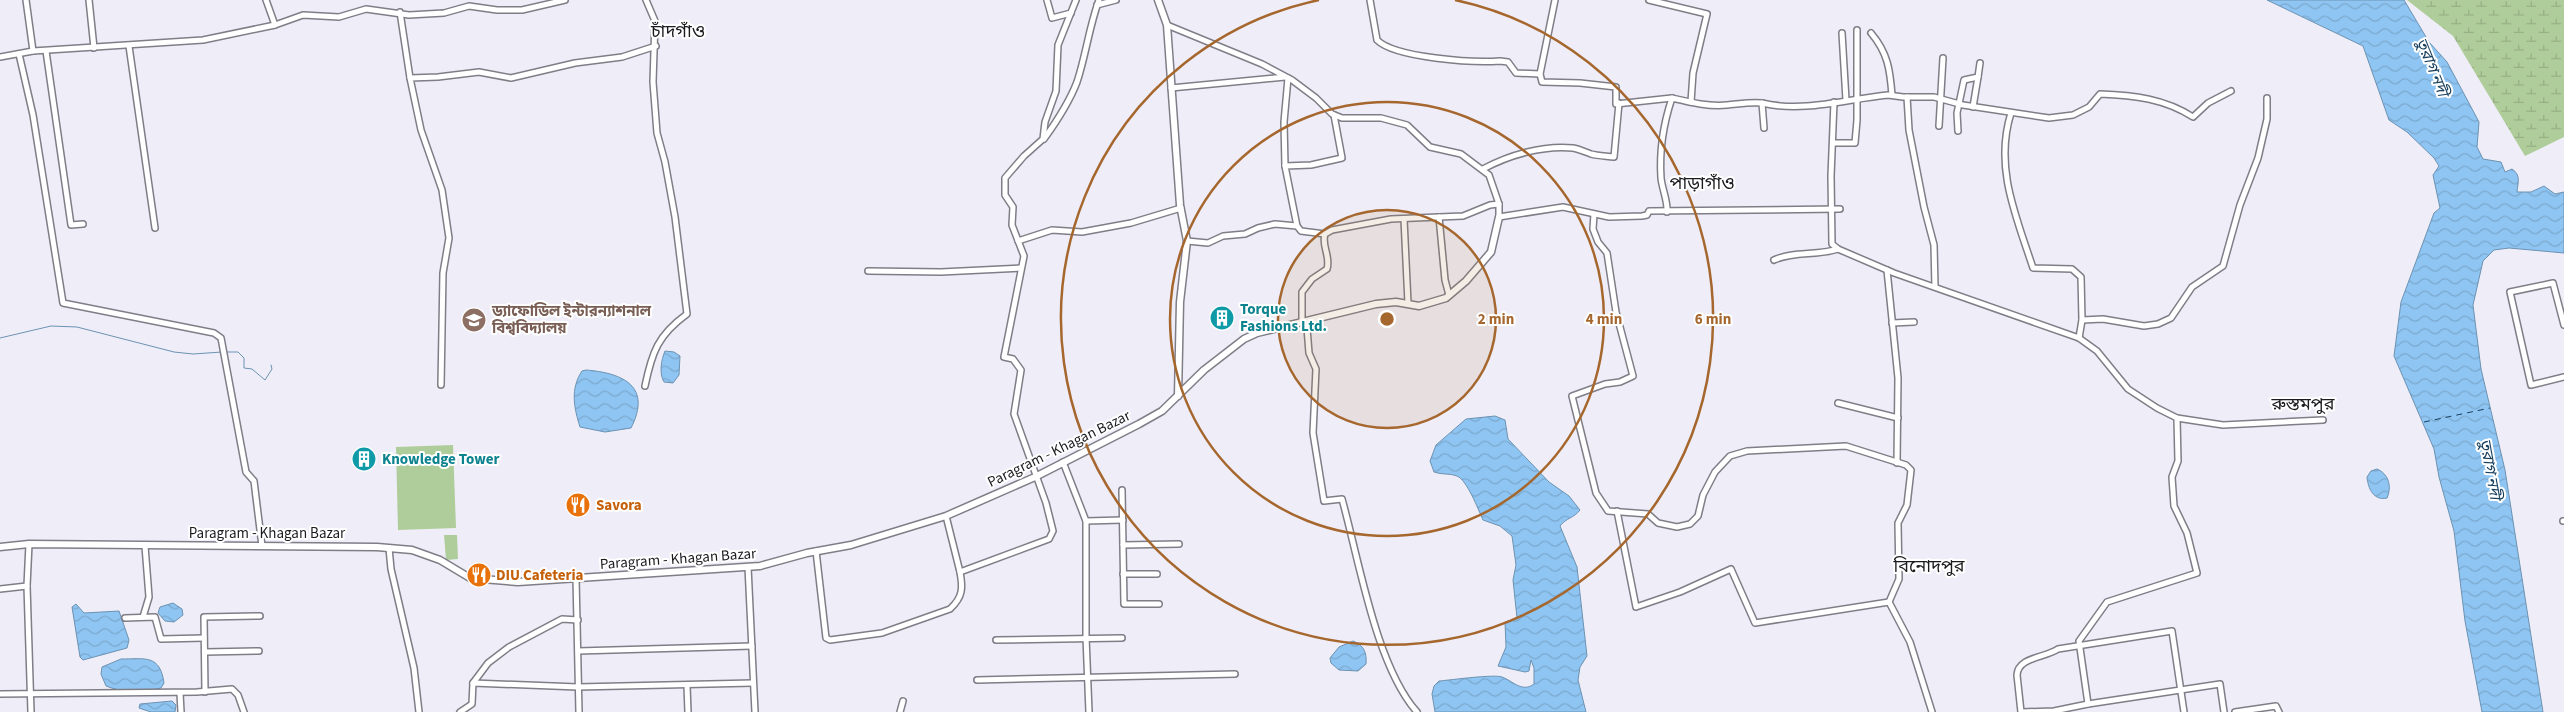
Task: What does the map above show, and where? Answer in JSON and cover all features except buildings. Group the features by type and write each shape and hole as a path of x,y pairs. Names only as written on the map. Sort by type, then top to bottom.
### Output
{"street":[{"path":"26,0 33,51"},
{"path":"89,0 94,48"},
{"path":"266,0 275,25"},
{"path":"0,57 33,51 203,40 275,25 304,15 340,17 366,9 409,14 444,13 469,3 497,10 522,10 554,1 565,0"},
{"path":"645,386 656,347 663,335 687,314 673,208 657,133 653,82 656,46 655,21 646,0"},
{"path":"1046,0 1052,18 1071,13"},
{"path":"1043,139 1044,122 1056,91 1058,45 1076,0"},
{"path":"960,572 1049,539 1053,526 1014,414 1021,370 1013,359 1004,356 1024,256 1012,225 1013,208 1006,195 1005,178 1024,156 1043,139 1067,104 1076,83 1089,27 1098,2 1116,0"},
{"path":"1158,0 1166,25 1180,208 1187,241 1180,302 1178,396"},
{"path":"1370,0 1378,40 1387,48 1440,58 1508,62 1516,73 1540,74"},
{"path":"1555,0 1540,74 1542,82 1580,82 1616,88 1616,104 1672,98 1726,106 1744,102 1762,103 1779,107 1800,107 1856,98 1892,95 1907,97 1925,96 1973,107 2048,118 2073,115 2089,107 2100,94 2155,100 2178,107 2193,117 2208,103 2232,91"},
{"path":"1649,0 1708,14 1693,73 1691,102"},
{"path":"400,12 410,78 421,130 442,190 449,238 443,273 441,385"},
{"path":"1166,25 1225,51 1262,64 1316,98 1334,115 1342,118 1380,118 1407,125 1430,147 1462,154 1489,175 1500,204 1500,217 1563,207 1618,217 1647,215 1649,211 1840,210"},
{"path":"1833,143 1855,143 1857,120 1857,30"},
{"path":"1842,33 1846,100"},
{"path":"1871,33 1883,47 1890,72 1892,95"},
{"path":"129,46 154,228"},
{"path":"410,78 479,72 511,78 575,63 622,57 656,46"},
{"path":"46,51 71,225 83,224"},
{"path":"19,54 33,116 63,303 214,333 221,338 246,472 254,481 262,546"},
{"path":"1939,126 1943,58"},
{"path":"1973,107 1980,63"},
{"path":"1958,131 1957,113 1964,80 1978,77"},
{"path":"1171,88 1287,78"},
{"path":"1287,78 1284,122 1285,166 1297,226 1301,231 1325,234 1335,229 1381,220 1463,216 1490,205 1500,204"},
{"path":"1907,97 1909,130 1934,245 1935,287"},
{"path":"1667,212 1668,204 1661,178 1660,144 1672,98"},
{"path":"2082,320 2103,318 2144,326 2158,324 2171,318 2192,287 2222,266 2240,205 2258,158 2267,119 2267,98"},
{"path":"1834,102 1831,176 1832,244 1838,249 1887,270 2079,338 2097,351 2128,389 2156,408 2177,418 2223,425 2323,420"},
{"path":"1483,169 1498,160 1519,153 1553,148 1573,148 1591,154 1614,157 1619,103"},
{"path":"1762,103 1764,128"},
{"path":"2011,113 2004,148 2005,175 2033,268 2072,269 2077,272 2082,285 2082,320 2079,338"},
{"path":"1285,166 1311,165 1342,158 1334,115"},
{"path":"1018,241 1052,230 1082,232 1131,223 1180,208"},
{"path":"1594,214 1593,228 1598,242 1607,253 1616,312 1633,376 1620,382 1605,384 1572,396 1596,493 1608,511 1648,514 1658,523 1677,527 1690,524 1698,516 1703,495 1715,472 1730,456 1747,451 1846,446 1898,462 1906,465 1911,470 1907,505 1898,523 1899,579 1889,602"},
{"path":"1439,217 1445,280 1449,295"},
{"name":"Paragram - Khagan Bazar","path":"0,547 28,544 389,548 412,550 440,560 470,578 483,581 518,582 760,566 851,545 946,516 1036,477 1162,411 1204,370 1244,339 1264,330 1376,304 1408,303 1426,305 1449,295 1466,281 1490,252 1500,217"},
{"path":"1404,219 1408,303"},
{"path":"1187,241 1208,243 1223,236 1245,234 1258,228 1275,224 1297,226"},
{"path":"1325,234 1323,241 1329,263 1324,272 1312,279 1302,292 1302,322 1307,328 1309,353 1316,370 1313,434 1324,501 1342,499 1379,636 1393,676 1417,712"},
{"path":"1774,260 1786,254 1825,253 1838,249"},
{"path":"868,271 941,272 1021,268"},
{"path":"1887,270 1898,378 1898,462"},
{"path":"2564,325 2553,283 2510,292 2531,385 2564,377"},
{"path":"1892,323 1914,322"},
{"path":"1838,403 1898,418"},
{"path":"2088,704 2079,641 2107,602 2197,573 2187,533 2174,506 2172,477 2178,461 2177,418"},
{"path":"1063,462 1086,521 1086,638 1089,712"},
{"path":"1122,490 1124,604 1159,604"},
{"path":"1617,511 1636,606 1680,592 1731,569 1754,623 1889,602"},
{"path":"816,552 826,638 830,640 882,634 950,609 964,590 946,516"},
{"path":"1086,521 1123,520"},
{"path":"28,544 27,586 31,712"},
{"path":"1123,545 1179,544"},
{"path":"143,617 149,597 145,546"},
{"path":"389,548 391,569 414,668 419,712"},
{"path":"748,567 755,712"},
{"path":"1124,574 1158,574"},
{"path":"576,578 578,712"},
{"path":"0,589 27,586"},
{"path":"1889,602 1910,642 1932,712"},
{"path":"205,692 204,617 260,616"},
{"path":"125,618 155,617 161,639 204,638"},
{"path":"460,712 472,704 473,683 488,663 509,647 562,619 578,620"},
{"path":"2184,712 2181,690 2172,631 2058,649 2021,664 2017,669 2021,712 2054,711 2088,704 2181,690 2220,684 2224,712"},
{"path":"996,640 1122,638"},
{"path":"578,651 752,646"},
{"path":"204,652 260,651"},
{"path":"977,680 1235,674"},
{"path":"473,683 578,687 754,683"},
{"path":"686,686 688,712"},
{"path":"0,694 180,693 232,689 238,695 244,712"},
{"path":"180,693 181,712"},
{"path":"900,712 903,701"},
{"path":"2235,712 2276,706 2279,712"}],"green space":[{"path":"2407,0 2564,0 2564,137 2525,156 2453,36"},
{"path":"453,445 456,528 398,530 396,447"},
{"path":"444,535 457,535 458,559 446,560"}],"water":[{"name":"তুরাগ নদী","path":"2267,0 2404,0 2429,42 2447,62 2479,122 2477,147 2483,159 2501,162 2505,172 2512,169 2515,171 2518,179 2517,192 2531,192 2544,186 2555,194 2564,192 2564,253 2509,248 2494,250 2483,261 2473,305 2481,369 2505,470 2543,712 2482,712 2465,621 2454,531 2439,477 2434,449 2394,356 2401,302 2434,213 2440,208 2433,175 2439,166 2434,158 2407,132 2389,120 2363,46"},
{"path":"665,351 674,352 680,356 679,375 673,383 664,382 661,375"},
{"path":"586,370 612,375 631,385 636,392 638,402 637,414 631,428 605,432 580,427 574,399 578,378 582,371"},
{"path":"1495,416 1505,420 1508,439 1549,482 1569,496 1580,510 1560,526 1577,567 1587,656 1580,667 1578,680 1586,712 1435,712 1432,694 1434,686 1439,681 1497,676 1522,687 1534,684 1534,668 1531,660 1529,671 1525,672 1498,666 1506,647 1505,622 1517,618 1513,580 1516,565 1512,536 1500,526 1483,520 1465,483 1457,476 1434,472 1430,461 1436,445 1466,419"},
{"path":"2377,469 2387,477 2389,490 2387,498 2375,496 2369,486 2367,477 2371,471"},
{"path":"173,603 182,609 183,615 174,622 165,621 158,613 160,607"},
{"path":"76,604 84,613 119,611 129,640 127,648 83,660 80,657 72,607"},
{"path":"1353,641 1364,650 1366,664 1358,671 1339,670 1331,663 1330,658 1339,647"},
{"path":"121,659 144,659 155,663 162,674 164,683 161,688 133,691 119,690 106,686 101,674 102,667"},
{"path":"172,701 176,705 175,712 151,712 139,708 140,704"}],"waterway":[{"path":"0,338 51,326 77,327 174,352 193,354 222,352"},
{"path":"226,352 238,352 244,358 244,368 252,369 265,380 272,369 271,365"}],"ferry route":[{"path":"2424,422 2490,408"}],"place":[{"name":"Torque Fashions Ltd.","path":"1222,318"},
{"name":"ড্যাফোডিল ইন্টারন্যাশনাল বিশ্ববিদ্যালয়","path":"474,320"},
{"name":"Knowledge Tower","path":"364,459"},
{"name":"Savora","path":"578,505"},
{"name":"DIU Cafeteria","path":"479,575"}],"district":[{"name":"চাঁদগাঁও","path":"678,31"},
{"name":"পাড়াগাঁও","path":"1702,183"},
{"name":"রুস্তমপুর","path":"2303,404"},
{"name":"বিনোদপুর","path":"1929,566"}]}
